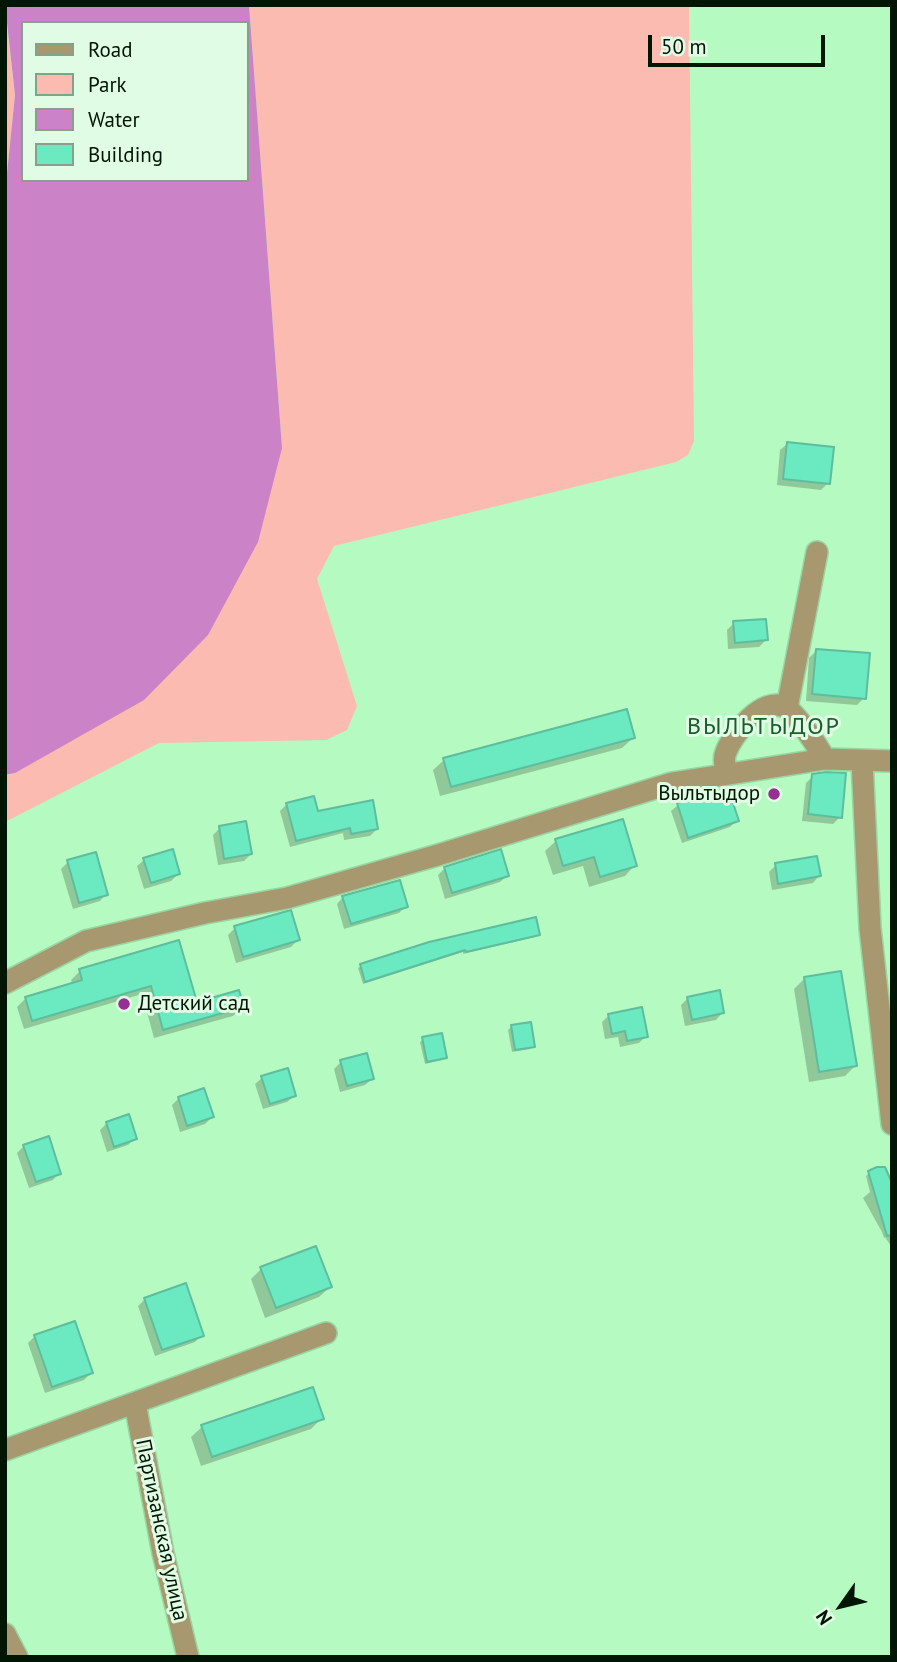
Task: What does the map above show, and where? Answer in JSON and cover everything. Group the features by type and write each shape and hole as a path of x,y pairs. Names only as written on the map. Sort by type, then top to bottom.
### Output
{"street":[{"path":"786,708 817,552"},
{"path":"726,773 724,755 747,719 777,705 786,708 798,719 825,759"},
{"path":"5,983 86,941 205,913 287,898 673,783 825,759 892,761"},
{"path":"862,761 870,928 892,1124"},
{"path":"5,1450 326,1333"},
{"name":"Партизанская улица","path":"135,1403 163,1553 188,1657"},
{"path":"5,1634 17,1657"}],"green space":[{"path":"249,5 689,5 694,441 688,455 676,462 334,546 317,579 357,706 347,730 326,740 159,743 5,822 5,776 15,773 282,448"},
{"path":"5,8 15,95 5,193"}],"water":[{"path":"5,5 249,5 282,448 258,542 208,635 144,700 15,773 5,775 5,193 15,95"}],"building":[{"path":"787,442 834,447 830,484 783,479"},
{"path":"766,619 768,640 735,643 733,621"},
{"path":"816,649 870,653 866,699 812,694"},
{"path":"627,709 635,738 451,787 443,758"},
{"path":"846,773 842,818 808,814 812,774"},
{"path":"728,788 739,821 688,838 677,803"},
{"path":"314,796 318,811 373,800 378,829 351,834 350,828 296,841 286,803"},
{"path":"623,819 637,866 600,877 594,857 563,866 555,839"},
{"path":"246,821 252,854 224,859 219,826"},
{"path":"173,849 180,874 151,883 143,858"},
{"path":"501,849 509,876 452,893 444,867"},
{"path":"96,852 108,895 79,903 67,860"},
{"path":"817,856 821,876 778,884 775,863"},
{"path":"400,880 408,907 351,924 342,896"},
{"path":"291,910 300,940 243,957 234,926"},
{"path":"536,917 540,935 466,952 465,950 365,982 360,964 429,942"},
{"path":"179,940 197,1002 239,990 244,1007 163,1030 151,986 32,1021 25,997 82,980 79,969"},
{"path":"841,971 857,1066 819,1072 804,977"},
{"path":"720,990 724,1013 692,1020 687,997"},
{"path":"642,1007 648,1037 627,1041 625,1031 612,1034 608,1014"},
{"path":"531,1022 535,1047 515,1050 511,1025"},
{"path":"442,1033 447,1058 427,1062 422,1037"},
{"path":"367,1053 374,1079 347,1086 340,1060"},
{"path":"288,1068 296,1096 270,1104 261,1076"},
{"path":"204,1088 214,1117 187,1126 178,1097"},
{"path":"129,1114 137,1139 114,1147 106,1122"},
{"path":"49,1136 61,1174 36,1182 23,1145"},
{"path":"885,1167 892,1183 892,1235 887,1236 868,1171"},
{"path":"316,1246 332,1287 276,1308 260,1267"},
{"path":"186,1283 204,1336 162,1350 144,1298"},
{"path":"75,1321 93,1373 52,1387 34,1335"},
{"path":"313,1387 324,1419 212,1457 201,1425"}],"place":[{"name":"Выльтыдор","path":"774,794"},
{"name":"Детский сад","path":"124,1004"}],"district":[{"name":"ВЫЛЬТЫДОР","path":"764,727"}]}
